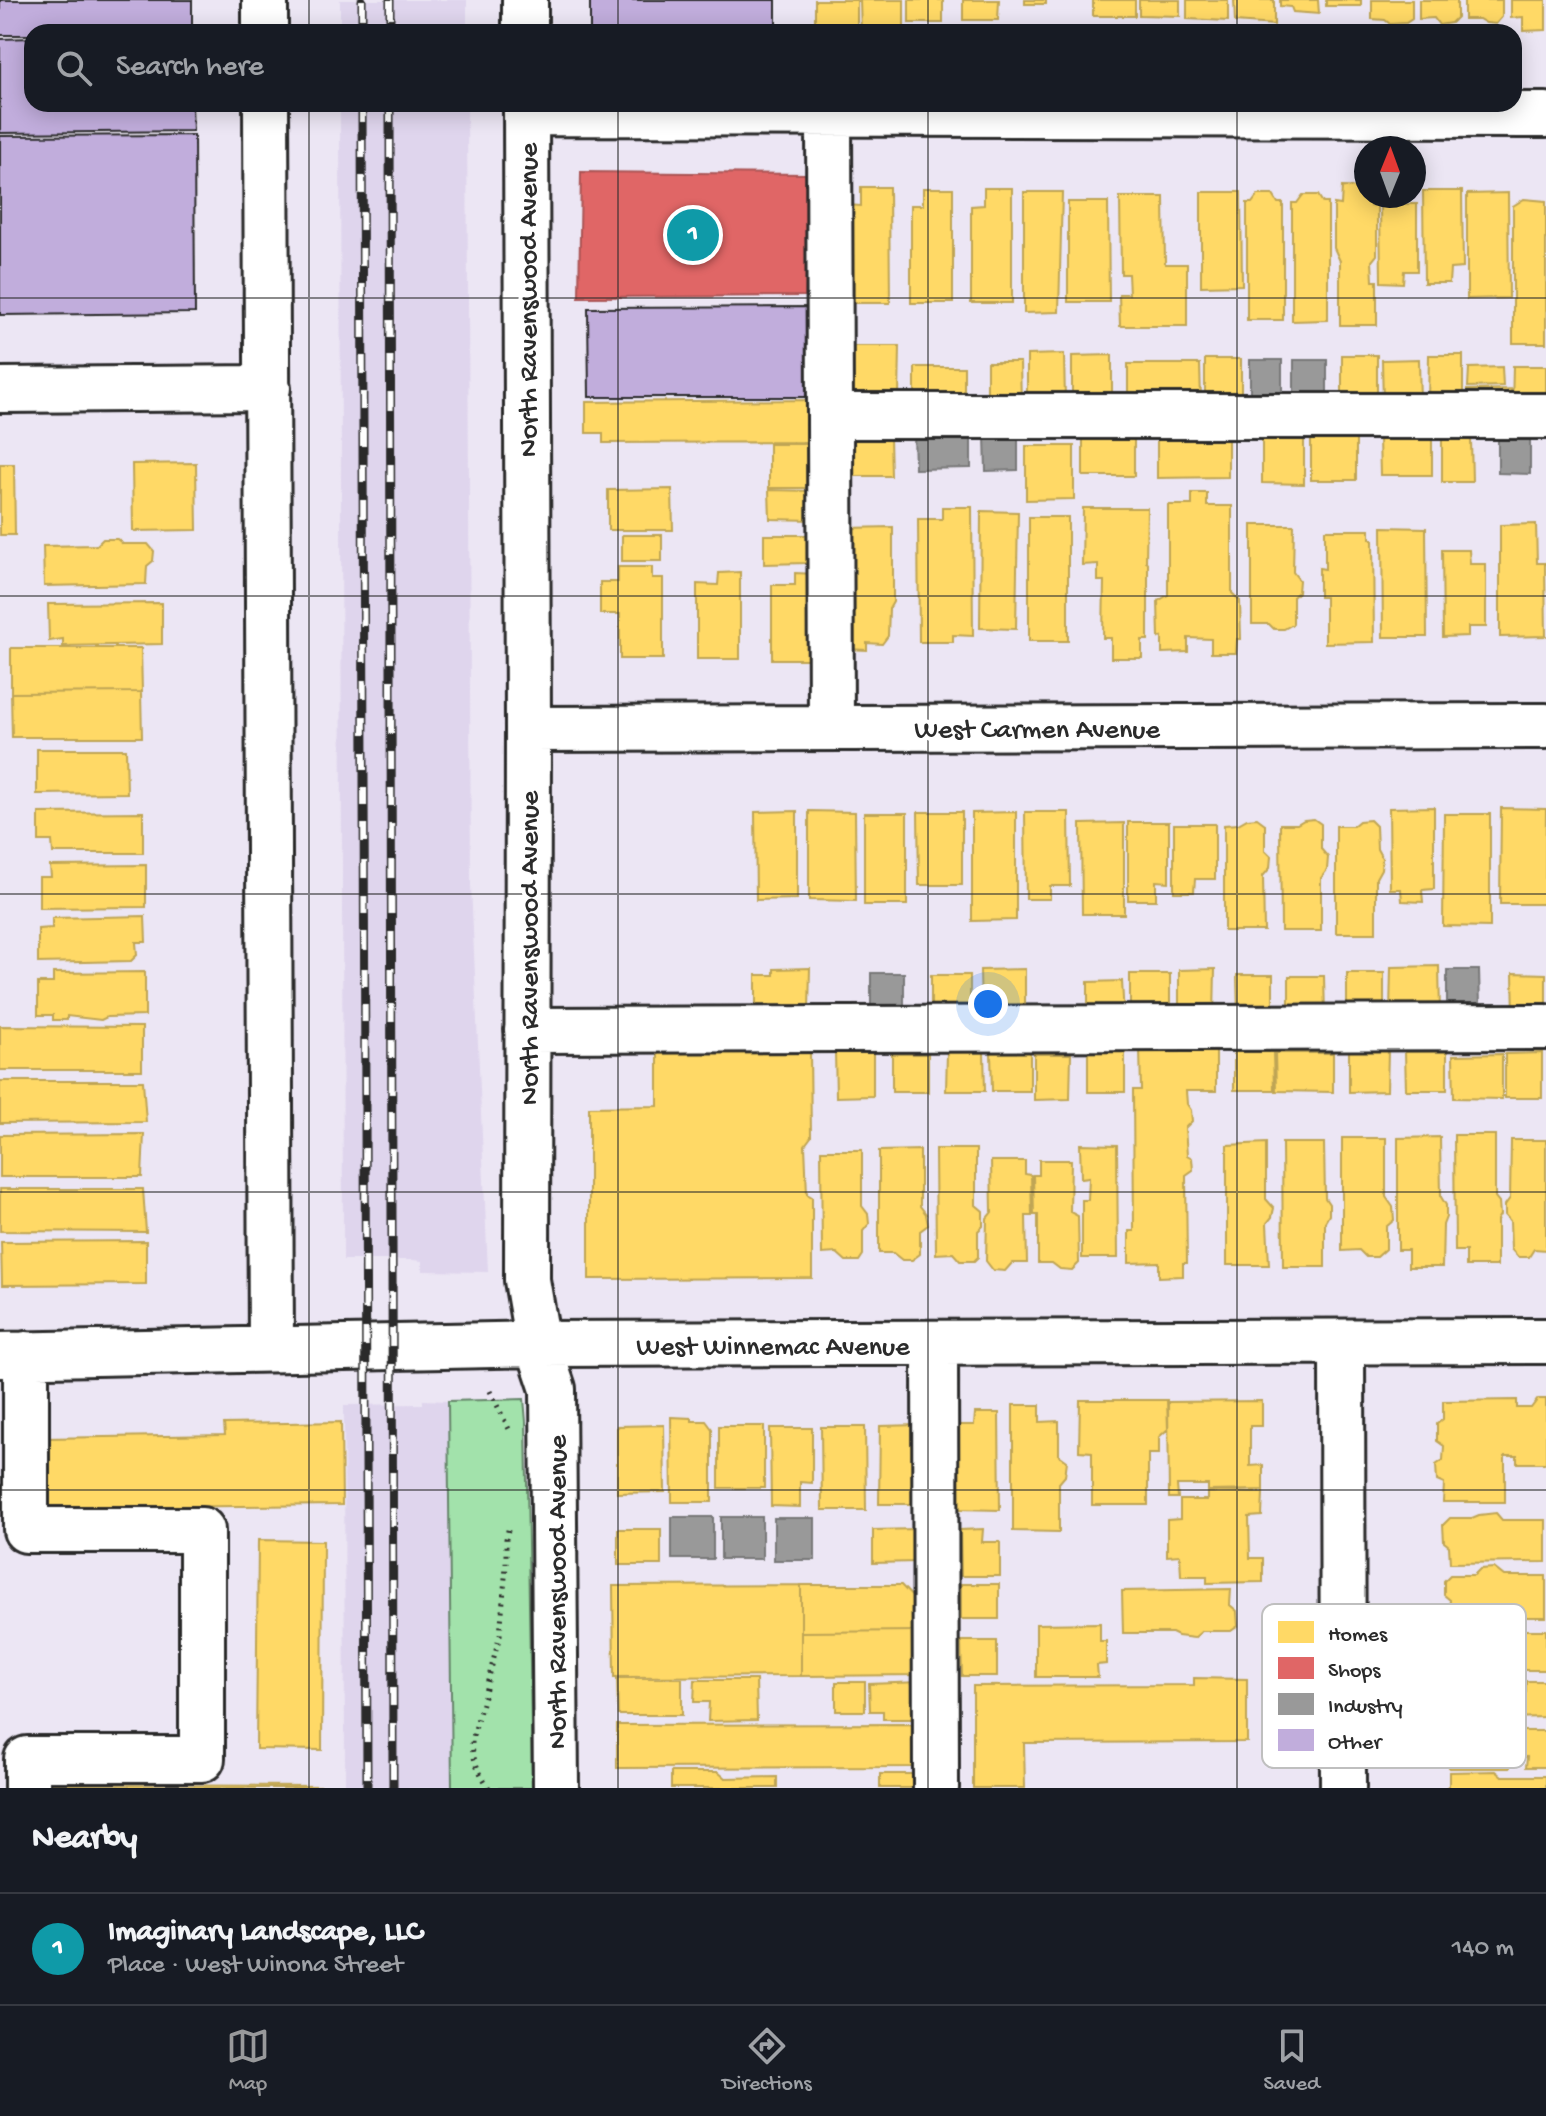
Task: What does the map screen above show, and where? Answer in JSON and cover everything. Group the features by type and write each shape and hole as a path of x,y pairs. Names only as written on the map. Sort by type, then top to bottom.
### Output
{"street":[{"path":"265,0 265,24"},
{"path":"525,0 525,24"},
{"path":"266,112 271,1349"},
{"name":"North Ravenswood Avenue","path":"526,112 527,1280 538,1344 553,1389 556,1788"},
{"path":"708,112 1546,115"},
{"path":"829,114 831,728"},
{"path":"0,390 268,388"},
{"path":"830,416 1546,416"},
{"name":"West Carmen Avenue","path":"528,729 1546,726"},
{"path":"527,1030 1546,1027"},
{"name":"West Winnemac Avenue","path":"13,1354 538,1344 1546,1341"},
{"path":"1342,1342 1343,1604"},
{"path":"935,1343 936,1788"},
{"path":"13,1354 26,1530 202,1530 202,1759 27,1759 27,1788"},
{"path":"1343,1768 1343,1788"}],"path":[{"path":"490,1391 512,1439"},
{"path":"489,1788 477,1769 472,1755 472,1741 500,1635 506,1539 510,1522"}],"shaded area":[{"path":"340,0 467,0 467,24 340,24"},
{"path":"340,112 467,112 471,885 488,1272 422,1271 422,1261 413,1260 343,1260"},
{"path":"423,1400 448,1401 452,1788 345,1788 344,1405 423,1404"}],"green space":[{"path":"524,1399 532,1788 452,1788 448,1401"}],"building: Homes":[{"path":"815,0 857,0 857,24 815,24"},
{"path":"860,0 904,0 904,24 861,24"},
{"path":"909,0 943,0 943,23 909,23"},
{"path":"963,0 999,0 998,20 963,20"},
{"path":"1025,0 1046,0 1046,4 1025,4"},
{"path":"1093,0 1135,0 1135,16 1093,16"},
{"path":"1139,0 1180,0 1180,16 1139,15"},
{"path":"1187,0 1228,0 1228,21 1187,19"},
{"path":"1234,0 1274,0 1274,24 1235,22"},
{"path":"1280,0 1318,0 1319,14 1293,12 1291,7 1280,6"},
{"path":"1326,0 1361,0 1361,6 1326,6"},
{"path":"1372,0 1412,0 1412,19 1406,23 1390,24 1385,20 1372,19"},
{"path":"1419,0 1457,0 1457,17 1451,23 1438,24 1434,18 1419,19"},
{"path":"1464,0 1502,0 1502,17 1496,24 1464,19"},
{"path":"1511,0 1546,0 1546,30 1523,31 1523,17 1511,18"},
{"path":"861,187 889,187 890,303 848,303 848,205 861,206"},
{"path":"1342,187 1354,188 1354,208 1377,208 1377,255 1372,261 1373,281 1377,281 1377,325 1340,325 1340,261 1334,248 1334,204 1341,205"},
{"path":"923,188 953,188 953,303 911,303 911,205 923,205"},
{"path":"984,188 1012,188 1012,303 971,303 971,206 984,205"},
{"path":"1426,191 1462,191 1463,268 1450,269 1449,283 1424,283 1423,208 1426,208"},
{"path":"1024,192 1062,192 1059,312 1024,313"},
{"path":"1201,192 1241,192 1242,285 1201,286"},
{"path":"1508,193 1509,298 1467,299 1467,194"},
{"path":"1258,195 1273,195 1278,203 1283,203 1283,320 1247,320 1247,203 1252,203"},
{"path":"1303,195 1318,195 1323,203 1328,203 1328,320 1292,321 1292,203 1297,203"},
{"path":"1120,197 1164,197 1165,264 1187,264 1187,326 1120,326 1119,294 1129,294 1128,274 1121,274"},
{"path":"1524,199 1546,201 1546,343 1513,343 1513,206"},
{"path":"1068,202 1108,202 1109,302 1068,302"},
{"path":"1380,208 1417,208 1417,271 1404,271 1403,283 1381,282"},
{"path":"853,346 900,346 899,398 853,398"},
{"path":"1064,354 1065,400 1027,400 1027,355"},
{"path":"1112,355 1112,401 1072,401 1072,356"},
{"path":"1342,355 1377,355 1377,398 1342,398"},
{"path":"1429,355 1463,355 1463,401 1428,401"},
{"path":"1205,359 1241,359 1241,401 1205,401"},
{"path":"1419,359 1420,403 1383,403 1382,360"},
{"path":"987,362 1020,362 1021,402 987,402"},
{"path":"1128,364 1200,364 1201,401 1128,402"},
{"path":"1513,366 1546,366 1546,407 1512,407"},
{"path":"915,367 964,367 964,402 915,402"},
{"path":"1502,367 1503,386 1468,387 1469,368"},
{"path":"1511,389 1510,405 1468,405 1467,390"},
{"path":"814,400 814,442 603,443 603,433 586,433 586,402"},
{"path":"890,437 891,476 849,476 849,438"},
{"path":"1356,437 1356,480 1311,480 1311,438"},
{"path":"1432,437 1432,475 1380,475 1379,438"},
{"path":"1083,438 1134,438 1134,476 1083,476"},
{"path":"1157,439 1228,439 1228,477 1157,478"},
{"path":"1262,439 1304,439 1304,484 1262,483"},
{"path":"1442,439 1471,439 1472,482 1442,482"},
{"path":"769,444 814,444 814,488 769,488"},
{"path":"1026,446 1074,446 1074,499 1026,500"},
{"path":"196,463 197,530 133,531 132,464"},
{"path":"0,464 14,464 15,535 0,535"},
{"path":"672,489 673,530 608,530 608,490"},
{"path":"769,490 813,491 813,520 770,519"},
{"path":"1192,493 1207,493 1207,506 1232,506 1232,593 1240,601 1241,639 1237,639 1236,653 1211,653 1211,639 1188,638 1188,652 1162,653 1158,601 1168,595 1168,505 1192,505"},
{"path":"942,507 972,507 973,636 953,635 953,642 919,642 918,519 942,519"},
{"path":"1083,508 1147,508 1148,640 1142,640 1142,658 1111,658 1111,638 1103,638 1104,581 1098,581 1098,564 1082,565"},
{"path":"981,511 1018,512 1016,629 980,628"},
{"path":"1029,517 1068,517 1068,641 1029,641"},
{"path":"1536,524 1537,563 1545,563 1546,636 1500,637 1500,525"},
{"path":"1252,525 1294,525 1293,572 1299,580 1298,592 1293,597 1293,624 1284,629 1274,629 1269,624 1252,624"},
{"path":"893,527 893,602 889,609 888,636 882,644 867,643 867,650 847,649 846,528"},
{"path":"1382,527 1426,528 1427,637 1383,637"},
{"path":"1325,530 1370,530 1370,539 1373,539 1374,642 1325,643 1325,597 1319,597 1319,568 1325,569"},
{"path":"622,535 662,535 662,561 622,561"},
{"path":"764,535 808,535 808,563 764,564"},
{"path":"103,539 117,539 123,544 148,544 154,551 153,561 147,566 146,584 44,586 43,546 97,545"},
{"path":"1442,550 1469,550 1470,564 1486,564 1486,627 1468,627 1468,636 1443,637"},
{"path":"618,567 652,567 652,578 663,578 663,659 620,659 620,614 600,614 600,582 618,582"},
{"path":"740,572 740,659 697,659 697,584 718,585 719,573"},
{"path":"795,573 816,574 815,659 772,659 772,585 795,585"},
{"path":"162,603 162,644 63,646 63,639 49,641 48,604"},
{"path":"11,648 141,648 142,692 11,693"},
{"path":"141,692 142,737 12,737 11,693"},
{"path":"37,749 126,749 127,793 37,794"},
{"path":"1434,807 1434,889 1422,890 1423,902 1402,901 1401,889 1390,889 1389,808"},
{"path":"1501,808 1546,809 1545,904 1500,904"},
{"path":"797,811 797,899 756,900 755,812"},
{"path":"809,811 855,812 856,901 809,900"},
{"path":"143,812 143,853 53,853 52,841 39,841 39,813"},
{"path":"918,812 962,812 962,885 919,885"},
{"path":"1016,812 1016,920 972,921 972,813"},
{"path":"1025,812 1069,812 1070,886 1050,886 1050,899 1026,899"},
{"path":"864,813 907,813 907,905 864,905"},
{"path":"1444,814 1490,814 1490,927 1443,926"},
{"path":"1257,818 1265,824 1265,850 1271,856 1270,868 1263,876 1264,931 1224,931 1224,825"},
{"path":"1314,819 1321,824 1321,849 1328,857 1327,870 1321,878 1321,931 1281,931 1280,824 1297,824"},
{"path":"1370,820 1376,826 1377,849 1382,858 1376,878 1376,933 1336,933 1336,826 1353,826 1359,821"},
{"path":"1128,822 1169,822 1169,882 1156,881 1156,900 1128,900"},
{"path":"1124,823 1124,914 1082,914 1081,824"},
{"path":"1174,824 1215,824 1215,879 1195,879 1194,892 1174,892"},
{"path":"146,865 146,907 39,908 39,877 51,877 50,866"},
{"path":"145,916 146,942 136,942 137,955 131,961 38,963 38,929 52,928 52,918"},
{"path":"1439,966 1440,1013 1390,1013 1391,967"},
{"path":"810,968 809,1010 756,1012 756,975 774,975 774,969"},
{"path":"1025,969 1025,1014 981,1014 980,970"},
{"path":"1215,969 1214,1017 1179,1018 1179,970"},
{"path":"145,972 145,1016 107,1017 101,1020 67,1016 67,1020 53,1020 53,1015 38,1015 38,983 53,983 53,973"},
{"path":"1347,973 1384,973 1384,1016 1347,1016"},
{"path":"1513,973 1546,974 1546,1015 1514,1015"},
{"path":"1130,974 1170,974 1170,1013 1130,1013"},
{"path":"931,975 970,975 970,1014 931,1014"},
{"path":"1237,975 1273,975 1273,1015 1238,1015"},
{"path":"1289,976 1324,976 1325,1015 1289,1015"},
{"path":"1122,981 1124,1017 1088,1017 1088,982"},
{"path":"0,1026 142,1027 142,1070 0,1070"},
{"path":"1216,1048 1216,1091 1186,1091 1192,1121 1185,1128 1187,1155 1192,1158 1193,1170 1186,1175 1187,1263 1183,1263 1183,1276 1159,1277 1159,1262 1129,1263 1129,1231 1134,1231 1133,1090 1141,1090 1140,1049"},
{"path":"810,1049 811,1137 805,1145 807,1194 812,1197 812,1278 589,1279 589,1107 658,1106 658,1050"},
{"path":"1088,1050 1125,1050 1125,1092 1088,1092"},
{"path":"1349,1051 1388,1051 1387,1091 1349,1092"},
{"path":"835,1052 873,1052 873,1096 836,1097"},
{"path":"947,1052 984,1052 985,1091 946,1091"},
{"path":"991,1052 1030,1052 1030,1091 992,1091"},
{"path":"1234,1052 1273,1052 1274,1090 1234,1090"},
{"path":"1405,1052 1447,1052 1447,1090 1406,1090"},
{"path":"1275,1053 1333,1053 1333,1092 1276,1091"},
{"path":"1542,1053 1542,1098 1505,1098 1505,1054"},
{"path":"892,1054 928,1054 928,1092 892,1092"},
{"path":"1034,1054 1071,1054 1070,1099 1034,1100"},
{"path":"1502,1054 1502,1099 1454,1098 1453,1055"},
{"path":"0,1081 143,1081 146,1122 0,1123"},
{"path":"144,1134 142,1177 0,1177 0,1135"},
{"path":"1454,1135 1495,1135 1495,1197 1499,1202 1500,1215 1497,1220 1497,1266 1466,1266 1466,1251 1455,1251"},
{"path":"1440,1137 1441,1197 1446,1205 1442,1267 1408,1267 1408,1250 1398,1250 1398,1138"},
{"path":"1342,1138 1386,1138 1386,1197 1393,1207 1394,1220 1386,1227 1386,1249 1377,1257 1366,1257 1359,1250 1342,1251"},
{"path":"1511,1140 1546,1140 1546,1250 1534,1249 1529,1257 1518,1257 1511,1249 1510,1221 1505,1215 1505,1205 1510,1198"},
{"path":"1266,1143 1266,1199 1274,1208 1267,1223 1269,1265 1227,1265 1227,1145"},
{"path":"1282,1143 1324,1143 1325,1198 1329,1204 1325,1222 1325,1267 1283,1267"},
{"path":"1080,1144 1117,1145 1118,1258 1082,1258 1082,1200 1088,1200 1089,1177 1081,1178"},
{"path":"935,1149 976,1149 976,1205 983,1211 983,1226 978,1231 978,1257 974,1261 960,1261 953,1253 936,1254"},
{"path":"821,1150 862,1150 862,1206 868,1214 869,1224 863,1231 863,1255 859,1261 846,1261 837,1253 822,1254"},
{"path":"920,1150 920,1206 926,1214 928,1225 920,1231 920,1254 912,1260 902,1260 893,1253 879,1253 879,1151"},
{"path":"1039,1160 1071,1160 1070,1212 1078,1216 1079,1263 1072,1270 1060,1269 1052,1263 1038,1263 1038,1215 1034,1215 1033,1175 1039,1175"},
{"path":"991,1161 1025,1161 1025,1174 1031,1175 1032,1216 1026,1216 1027,1263 1012,1263 1005,1271 993,1270 986,1261 987,1218 992,1212"},
{"path":"0,1189 143,1189 146,1232 0,1231"},
{"path":"146,1241 146,1284 2,1285 1,1242"},
{"path":"1538,1399 1546,1399 1546,1463 1517,1463 1517,1456 1505,1456 1505,1502 1443,1502 1444,1484 1437,1481 1436,1465 1443,1460 1444,1446 1437,1441 1437,1424 1443,1419 1443,1401 1517,1400 1517,1408 1531,1408"},
{"path":"1080,1400 1167,1400 1168,1429 1159,1437 1159,1454 1148,1454 1148,1505 1092,1505 1092,1452 1079,1451"},
{"path":"1262,1401 1262,1426 1250,1426 1250,1466 1263,1465 1263,1490 1208,1491 1208,1485 1177,1485 1178,1498 1169,1498 1168,1402"},
{"path":"1013,1405 1040,1405 1040,1422 1059,1421 1059,1455 1067,1461 1065,1476 1059,1483 1059,1532 1013,1531"},
{"path":"975,1413 999,1413 1000,1510 957,1509 957,1425 974,1425"},
{"path":"671,1417 706,1421 712,1429 712,1502 672,1502"},
{"path":"341,1422 342,1505 45,1508 44,1438 225,1435 224,1424"},
{"path":"664,1425 665,1492 617,1493 617,1426"},
{"path":"918,1425 919,1504 879,1504 880,1426"},
{"path":"719,1426 764,1426 764,1488 719,1488"},
{"path":"821,1427 865,1427 866,1510 822,1510"},
{"path":"770,1428 812,1428 812,1483 800,1482 800,1507 771,1506"},
{"path":"1207,1492 1263,1493 1262,1516 1249,1517 1250,1558 1263,1558 1263,1582 1207,1583 1207,1576 1181,1576 1180,1555 1167,1556 1167,1520 1180,1519 1180,1500 1207,1500"},
{"path":"1496,1513 1502,1520 1546,1520 1546,1562 1450,1563 1443,1525 1450,1518"},
{"path":"618,1529 661,1529 661,1565 618,1565"},
{"path":"917,1529 917,1562 873,1563 873,1530"},
{"path":"983,1529 982,1542 1000,1542 1000,1576 961,1576 960,1530"},
{"path":"258,1540 323,1541 322,1750 256,1749"},
{"path":"1494,1568 1504,1576 1546,1576 1546,1617 1526,1617 1526,1604 1450,1604 1444,1595 1444,1581 1450,1575 1474,1575 1480,1569"},
{"path":"961,1584 999,1584 999,1619 961,1619"},
{"path":"801,1585 901,1585 920,1605 921,1631 801,1632"},
{"path":"801,1585 801,1676 614,1677 613,1586"},
{"path":"1231,1589 1230,1605 1237,1611 1238,1626 1231,1631 1202,1631 1194,1638 1172,1633 1123,1633 1122,1591"},
{"path":"1100,1623 1100,1641 1106,1641 1106,1664 1097,1665 1098,1677 1036,1677 1036,1624"},
{"path":"1526,1630 1546,1630 1546,1670 1526,1670"},
{"path":"921,1631 922,1675 801,1676 801,1632"},
{"path":"961,1641 997,1641 997,1676 962,1676"},
{"path":"617,1678 682,1678 682,1715 618,1715"},
{"path":"1194,1678 1247,1679 1247,1742 1024,1743 1025,1788 973,1788 973,1686 1194,1685"},
{"path":"695,1680 756,1680 757,1720 708,1721 709,1702 694,1702"},
{"path":"1526,1681 1546,1681 1546,1717 1526,1717"},
{"path":"836,1682 865,1682 865,1711 836,1711"},
{"path":"920,1682 920,1719 883,1719 883,1711 870,1711 869,1684"},
{"path":"912,1724 913,1767 617,1768 617,1725"},
{"path":"1526,1731 1546,1731 1546,1767 1526,1767"},
{"path":"1496,1771 1502,1776 1546,1776 1546,1788 1446,1788 1449,1772"},
{"path":"671,1772 718,1772 725,1778 777,1777 777,1788 671,1788"},
{"path":"880,1774 919,1774 919,1788 880,1788"},
{"path":"53,1785 343,1786 343,1788 53,1788"}],"building: Shops":[{"path":"581,172 808,174 805,296 579,297"}],"building: Industry":[{"path":"1250,360 1282,360 1282,396 1250,395"},
{"path":"1294,360 1327,360 1327,396 1294,396"},
{"path":"971,432 971,468 915,469 914,433"},
{"path":"985,435 1018,435 1018,470 986,471"},
{"path":"1498,438 1530,438 1530,474 1498,473"},
{"path":"1447,970 1479,970 1480,1006 1447,1006"},
{"path":"871,973 904,973 904,1009 871,1008"},
{"path":"672,1517 713,1517 713,1559 672,1559"},
{"path":"721,1517 762,1517 762,1559 721,1559"},
{"path":"774,1518 815,1518 815,1560 774,1560"}],"building: Other":[{"path":"0,0 192,0 192,24 24,24 24,35 0,35"},
{"path":"590,0 776,0 776,24 590,24"},
{"path":"24,38 24,112 192,112 193,131 0,133 0,39"},
{"path":"194,135 195,313 0,315 0,136"},
{"path":"816,307 816,397 589,397 588,308"}],"railway":[{"path":"362,0 362,24"},
{"path":"390,0 390,24"},
{"path":"362,112 367,1788"},
{"path":"390,112 393,1788"}],"place":[{"name":"Imaginary Landscape, LLC","path":"693,235"}]}
